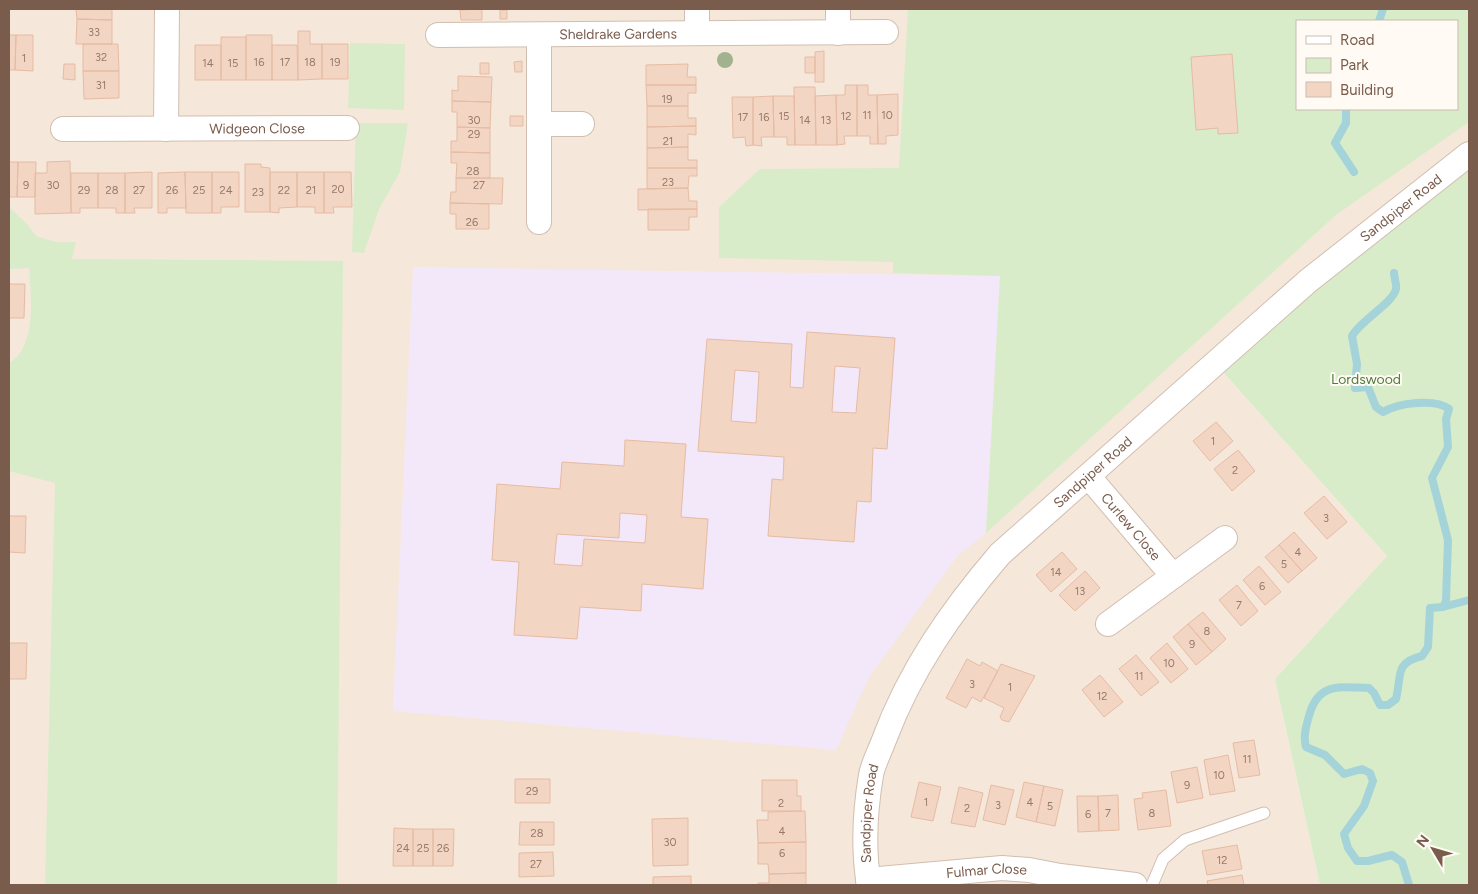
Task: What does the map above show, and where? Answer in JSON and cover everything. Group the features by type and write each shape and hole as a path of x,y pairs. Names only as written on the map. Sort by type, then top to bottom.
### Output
{"street":[{"path":"166,129 167,9"},
{"name":"Sheldrake Gardens","path":"697,9 697,32"},
{"path":"838,9 838,33"},
{"name":"Sheldrake Gardens","path":"438,35 886,32"},
{"name":"Sheldrake Gardens","path":"539,35 539,222"},
{"path":"539,124 582,124"},
{"name":"Widgeon Close","path":"62,129 347,128"},
{"name":"Sandpiper Road","path":"868,882 865,842 871,774 890,723 911,680 940,630 968,590 1000,554 1308,281 1469,154"},
{"name":"Curlew Close","path":"1088,477 1173,576"},
{"path":"1108,624 1225,538"},
{"name":"Fulmar Close","path":"868,882 1002,868 1030,870 1060,876 1135,885"}],"lane":[{"path":"1152,885 1163,859 1185,840 1264,813"}],"shaded area":[{"path":"9,9 1469,9 1469,166 1223,372 1387,556 1275,679 1320,885 9,885"},
{"path":"413,267 1000,276 986,533 958,555 869,677 836,750 393,711"}],"green space":[{"path":"908,9 1469,9 1469,122 1336,215 986,533 1000,276 893,273 893,262 719,258 719,207 760,169 899,168"},
{"path":"350,43 405,44 404,110 348,108"},
{"path":"356,123 408,123 400,172 379,209 364,253 352,252"},
{"name":"Lordswood","path":"1469,166 1469,885 1320,885 1275,679 1387,556 1223,372 1386,222"},
{"path":"9,207 27,224 36,236 56,242 76,242 72,259 343,261 337,885 45,885 55,483 9,471 9,363 18,356 28,334 31,293 29,268 9,269"}],"building":[{"path":"76,9 112,9 112,20 77,19"},
{"path":"482,9 482,20 461,20 460,10"},
{"path":"500,10 507,10 507,19 500,19"},
{"path":"77,19 112,20 112,44 76,44"},
{"path":"298,31 310,31 310,44 322,44 322,79 298,80"},
{"path":"9,35 16,35 15,70 9,70"},
{"path":"16,35 33,35 33,71 15,70"},
{"path":"246,35 272,35 272,80 246,80"},
{"path":"221,37 246,37 246,80 221,80"},
{"path":"83,44 118,44 119,71 83,71"},
{"path":"322,44 348,44 348,79 322,79"},
{"path":"195,45 221,45 221,80 195,80"},
{"path":"272,45 297,45 298,80 272,80"},
{"path":"824,51 824,82 815,82 815,52"},
{"path":"1232,54 1238,133 1218,134 1218,128 1196,130 1191,57"},
{"path":"805,57 815,57 815,73 805,73"},
{"path":"522,61 522,72 515,72 514,62"},
{"path":"480,63 489,63 489,74 480,74"},
{"path":"64,64 75,64 75,80 63,79"},
{"path":"688,64 687,77 696,77 696,85 646,85 646,65"},
{"path":"83,71 119,71 119,98 84,99"},
{"path":"458,76 492,77 491,102 452,101 452,90 458,91"},
{"path":"646,85 696,85 696,93 688,93 688,106 647,106"},
{"path":"845,85 857,85 857,136 844,136 845,144 837,145 836,95 845,95"},
{"path":"857,85 868,85 868,95 877,95 878,144 870,144 870,136 857,136"},
{"path":"794,87 815,87 816,145 795,145"},
{"path":"898,94 898,135 886,136 886,144 878,144 877,95"},
{"path":"836,95 837,145 816,145 815,96"},
{"path":"773,96 794,96 795,145 787,145 787,137 774,137"},
{"path":"773,96 774,137 761,137 762,146 753,145 753,97"},
{"path":"732,97 753,97 753,145 746,146 745,137 733,138"},
{"path":"452,101 491,102 490,128 457,127 457,112 452,112"},
{"path":"647,106 688,106 688,118 696,118 696,126 647,127"},
{"path":"510,116 523,116 523,126 510,126"},
{"path":"696,126 696,135 688,134 688,147 647,148 647,127"},
{"path":"457,127 490,128 490,153 451,152 451,141 457,141"},
{"path":"688,147 688,160 697,160 697,168 647,168 647,148"},
{"path":"451,152 490,153 490,178 456,178 457,163 451,163"},
{"path":"70,161 71,213 35,214 35,173 47,173 47,162"},
{"path":"9,162 18,162 17,197 9,197"},
{"path":"18,162 36,162 35,197 17,197"},
{"path":"245,164 261,164 261,167 270,168 270,212 245,212"},
{"path":"647,168 697,168 697,176 689,176 688,188 647,189"},
{"path":"152,172 152,208 134,208 135,213 125,213 125,173"},
{"path":"185,172 186,208 167,208 167,213 158,213 158,173"},
{"path":"185,172 212,172 212,213 186,213"},
{"path":"212,172 239,172 239,207 221,207 221,213 212,213"},
{"path":"270,172 297,172 297,207 279,208 279,213 270,212"},
{"path":"297,172 324,172 324,213 315,213 315,207 297,207"},
{"path":"324,172 351,172 352,207 333,207 334,213 324,213"},
{"path":"71,173 98,173 98,208 80,208 80,213 71,213"},
{"path":"98,173 125,173 125,213 116,213 116,208 98,208"},
{"path":"456,178 503,178 502,204 450,203 451,192 456,192"},
{"path":"688,188 689,201 697,201 697,209 638,210 638,189"},
{"path":"450,203 489,204 489,229 456,229 456,214 450,214"},
{"path":"648,209 697,209 697,217 689,217 689,230 648,230"},
{"path":"9,284 25,284 24,318 9,318"},
{"path":"807,332 895,338 887,449 873,448 871,502 857,501 854,542 768,536 772,479 783,480 784,457 698,451 707,339 792,344 790,387 803,388","holes":["835,366 860,368 856,413 832,412","735,370 759,372 756,423 731,421"]},
{"path":"1216,422 1233,441 1210,461 1193,441"},
{"path":"625,440 686,444 681,517 708,519 703,589 642,584 641,611 580,607 577,639 514,635 519,562 492,560 497,484 560,489 562,462 624,466","holes":["620,513 647,515 645,543 584,539 582,566 554,564 557,534 619,538"]},
{"path":"1238,450 1255,471 1232,491 1214,469"},
{"path":"1324,496 1347,522 1327,539 1304,513"},
{"path":"9,516 26,516 25,553 9,552"},
{"path":"1294,532 1317,558 1302,571 1279,545"},
{"path":"1279,545 1302,571 1288,583 1265,557"},
{"path":"1062,552 1077,569 1051,592 1036,575"},
{"path":"1259,566 1281,592 1265,605 1243,580"},
{"path":"1085,571 1100,588 1075,611 1059,595"},
{"path":"1237,585 1258,611 1241,626 1219,600"},
{"path":"1203,612 1226,639 1212,652 1188,624"},
{"path":"1188,624 1212,652 1196,665 1173,637"},
{"path":"9,643 27,643 26,679 9,679"},
{"path":"1167,643 1188,669 1171,683 1150,658"},
{"path":"1136,655 1159,682 1141,696 1119,669"},
{"path":"967,659 980,666 982,662 998,671 981,702 972,697 966,708 946,698"},
{"path":"1001,664 1035,676 1009,722 1002,720 1000,717 1004,708 984,698"},
{"path":"1100,675 1123,702 1104,717 1082,690"},
{"path":"1254,740 1260,775 1239,778 1233,743"},
{"path":"1228,755 1235,791 1210,795 1204,760"},
{"path":"1197,767 1203,798 1177,803 1171,772"},
{"path":"515,779 550,779 550,803 515,803"},
{"path":"762,780 797,780 797,796 801,796 801,811 762,811"},
{"path":"919,782 941,787 933,821 911,817"},
{"path":"1024,782 1044,786 1036,822 1016,817"},
{"path":"991,785 1014,790 1005,825 983,820"},
{"path":"1044,786 1063,790 1055,826 1036,822"},
{"path":"959,787 983,793 975,827 951,823"},
{"path":"1166,790 1171,826 1138,830 1134,799 1143,798 1142,793"},
{"path":"1118,795 1119,830 1099,831 1098,796"},
{"path":"1077,796 1098,796 1099,831 1078,832"},
{"path":"805,811 806,842 758,843 757,820 768,820 768,812"},
{"path":"688,818 688,865 653,866 652,819"},
{"path":"520,822 554,822 554,845 519,845"},
{"path":"394,828 413,829 413,866 393,866"},
{"path":"413,829 433,829 433,866 413,866"},
{"path":"433,829 454,829 453,866 433,866"},
{"path":"806,842 806,873 769,874 768,864 758,864 758,843"},
{"path":"1237,845 1242,869 1207,875 1202,851"},
{"path":"553,852 554,876 519,877 519,853"},
{"path":"806,873 806,885 758,885 758,883 769,883 769,874"},
{"path":"1242,875 1244,885 1208,885 1207,881"},
{"path":"691,876 691,885 653,885 653,877"}],"waterway":[{"path":"1379,20 1383,9"},
{"path":"1346,110 1346,123 1335,143 1354,172"},
{"path":"1394,273 1396,287 1394,294 1352,336 1357,364 1355,388 1368,387 1376,407 1383,412 1398,406 1416,403 1435,404 1449,409 1446,419 1448,447 1432,478 1448,540 1446,601 1443,607 1430,608 1428,647 1422,656 1407,662 1403,666 1399,677 1396,699 1388,705 1380,705 1369,688 1339,687 1324,692 1313,705 1305,732 1305,739 1306,747 1325,755 1344,774 1362,769 1370,773 1373,781 1364,806 1344,834 1348,848 1357,861 1368,861 1392,855 1402,862 1409,885"},
{"path":"1443,607 1469,600"}]}
